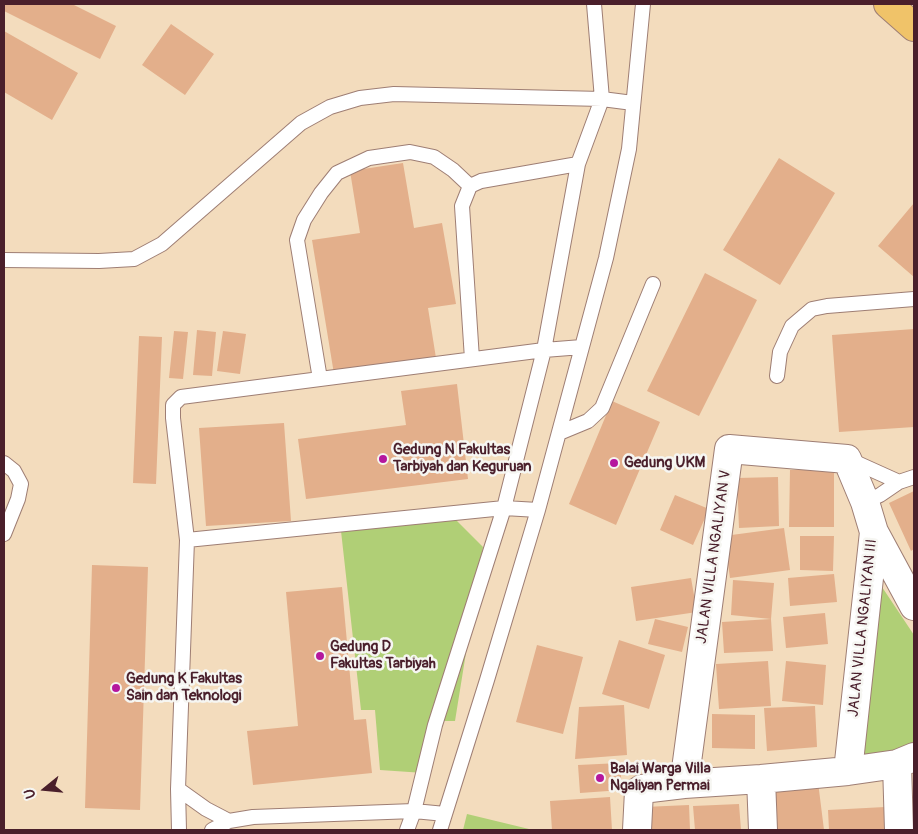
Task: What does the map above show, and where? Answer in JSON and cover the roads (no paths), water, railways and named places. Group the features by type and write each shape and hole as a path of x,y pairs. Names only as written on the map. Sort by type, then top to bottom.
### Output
{"main road":[{"path":"888,4 914,27"}],"street":[{"name":"JALAN VILLA NGALIYAN V","path":"684,784 729,449 847,459"},
{"name":"JALAN VILLA NGALIYAN III","path":"847,459 865,502 874,532 848,771"},
{"path":"874,532 914,606"},
{"path":"637,830 639,791 642,789 848,771 905,761 899,830"},
{"path":"761,779 763,830"}],"lane":[{"path":"407,830 414,811 435,725 496,538 544,350 578,164 602,99 594,4"},
{"path":"440,830 488,680 538,510 606,258 629,149 643,4"},
{"path":"4,260 99,261 134,259 162,244 301,123 330,107 360,98 394,94 602,99 633,104"},
{"path":"320,379 297,240 304,220 321,193 338,173 369,158 410,152 434,157 453,170 470,186"},
{"path":"472,359 462,206 470,186 481,181 578,164"},
{"path":"559,433 588,421 602,408 653,284"},
{"path":"777,376 780,352 792,326 812,309 914,299"},
{"path":"179,830 178,789 187,540 173,405 181,397 544,350 582,347"},
{"path":"847,459 899,482"},
{"path":"4,463 14,471 21,484 18,499 4,534"},
{"path":"865,502 880,495 899,482 914,477"},
{"path":"187,540 504,508 538,510"},
{"path":"178,789 206,809 229,822"},
{"path":"212,830 229,822 253,817 414,811 444,814"}],"place":[{"name":"Gedung N Fakultas Tarbiyah dan Keguruan","path":"383,459"},
{"name":"Gedung UKM","path":"614,463"},
{"name":"Gedung D Fakultas Tarbiyah","path":"320,656"},
{"name":"Gedung K Fakultas Sain dan Teknologi","path":"116,688"},
{"name":"Balai Warga Villa Ngaliyan Permai","path":"600,778"}]}
